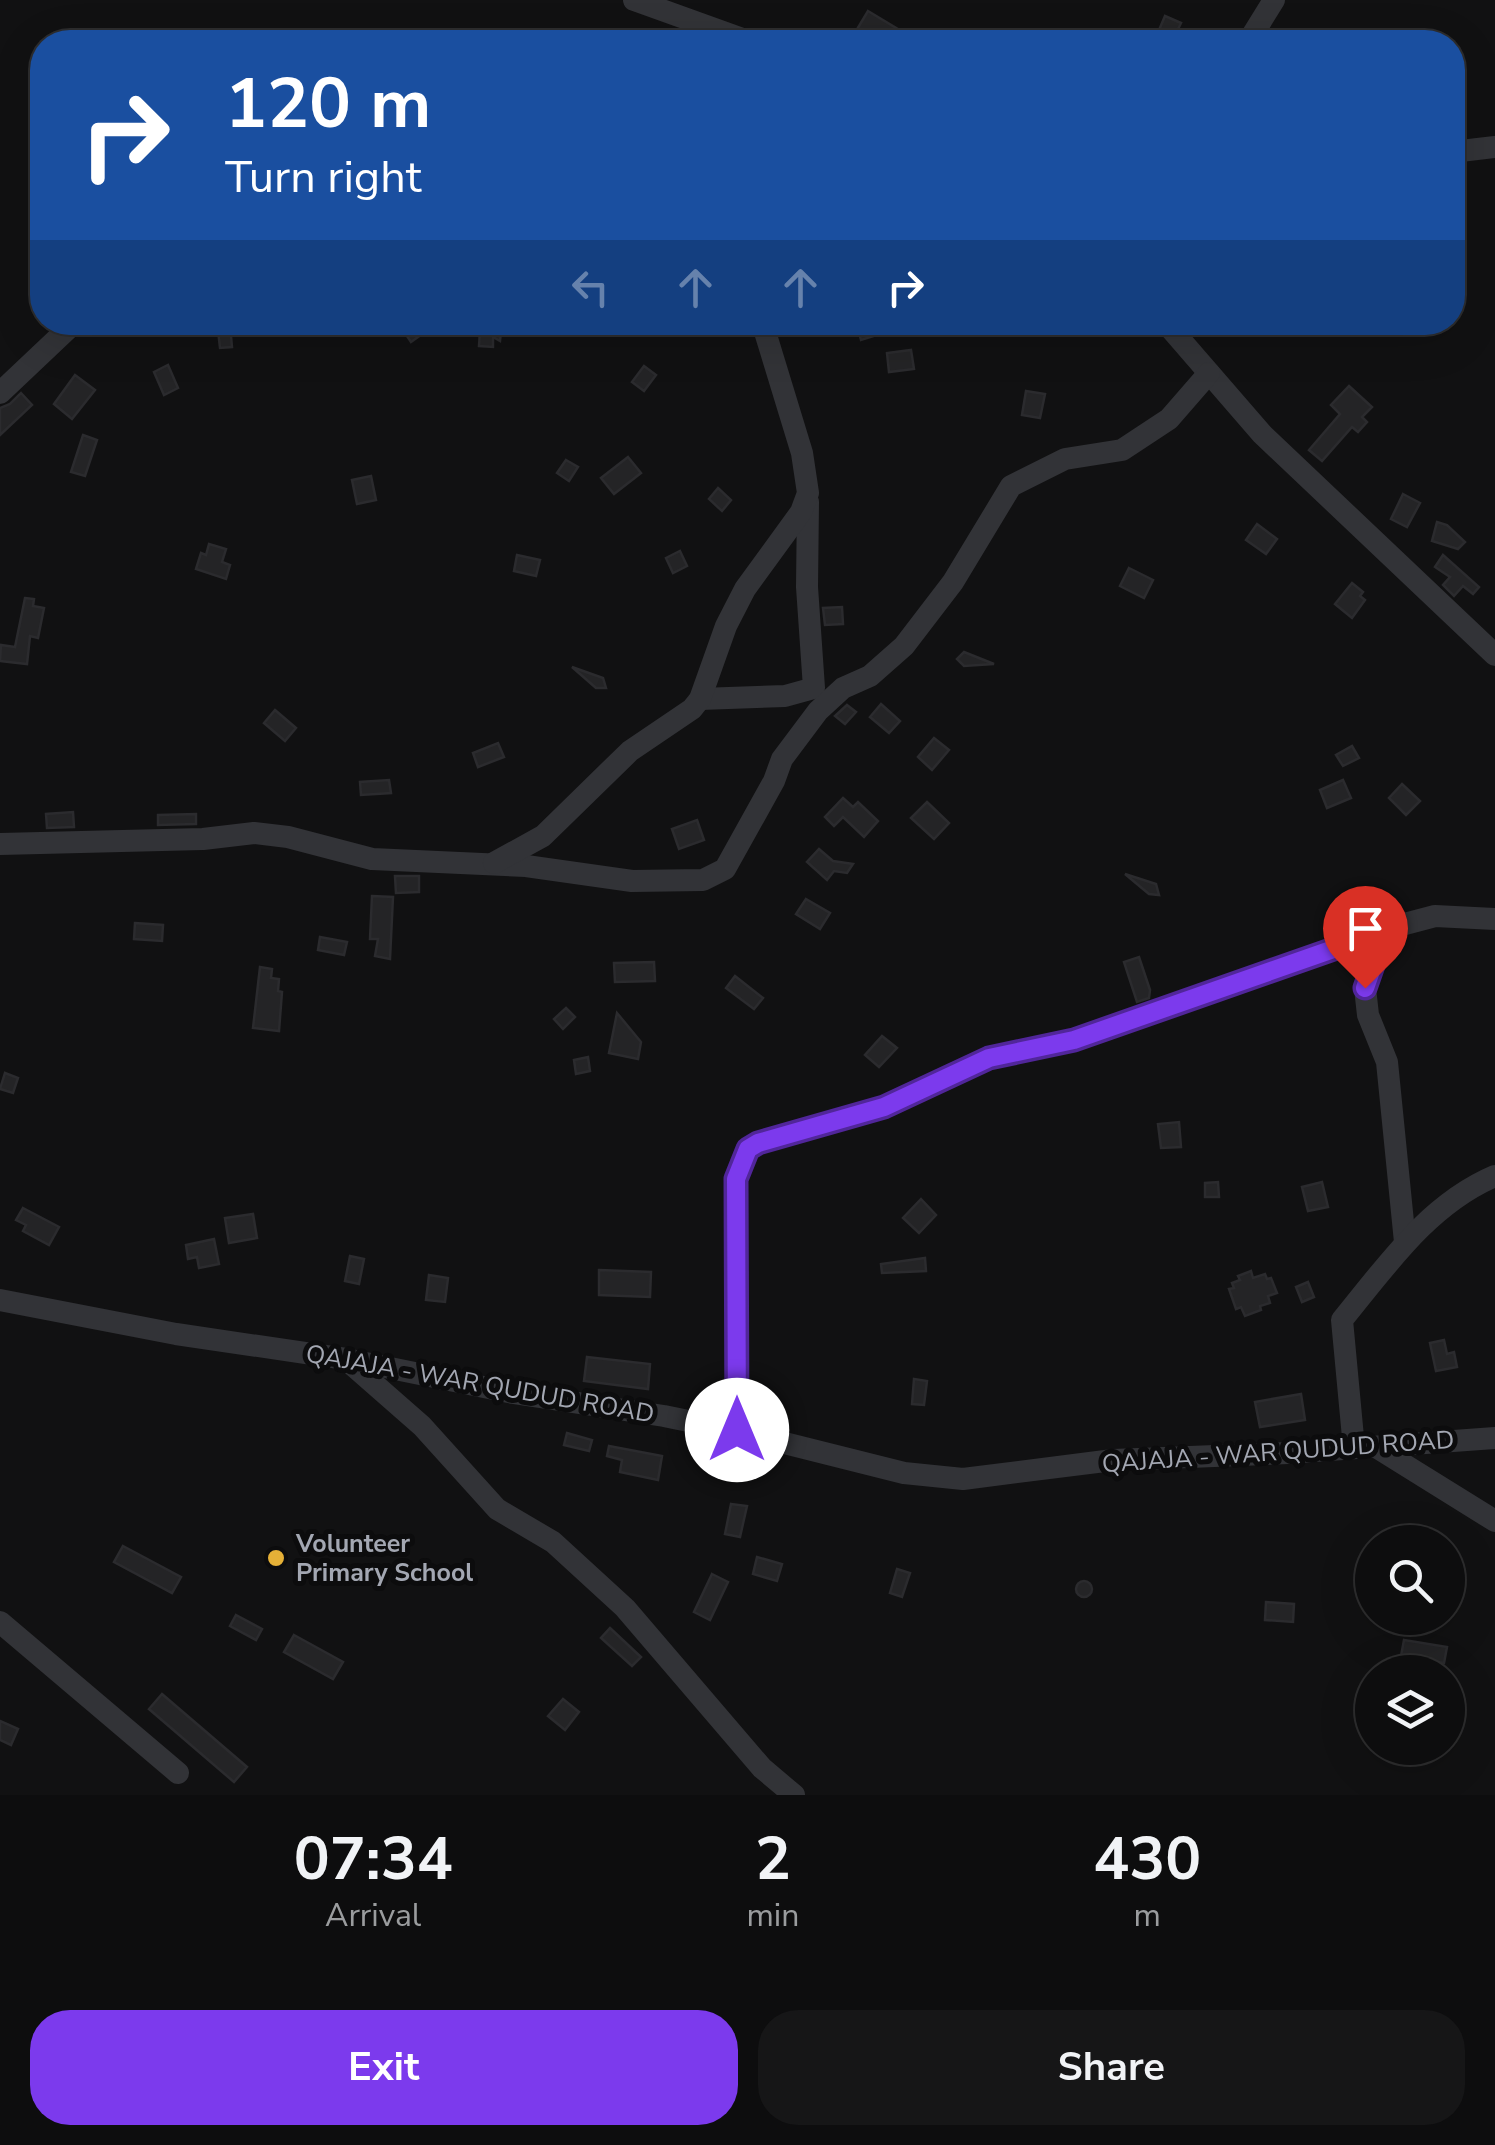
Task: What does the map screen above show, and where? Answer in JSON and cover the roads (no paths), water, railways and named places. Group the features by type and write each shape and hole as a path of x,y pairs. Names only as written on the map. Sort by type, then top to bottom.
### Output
{"street":[{"path":"634,0 718,30"},
{"path":"1255,30 1274,0"},
{"path":"1465,150 1495,147"},
{"path":"0,392 62,335"},
{"path":"766,335 802,453 808,493 807,587 814,688"},
{"path":"1177,335 1262,434 1495,655"},
{"path":"0,844 203,839 254,832 288,836 372,859 526,866 632,881 702,880 724,870 774,781 782,759 818,711 843,688 870,676 904,646 953,582 1012,486 1065,459 1122,450 1170,418 1209,373"},
{"path":"491,865 543,836 630,750 692,709 700,699 726,626 745,589 801,512 808,493"},
{"path":"700,699 785,696 814,688 843,688"},
{"path":"737,1430 736,1179 748,1149 884,1107 989,1058 1074,1040 1385,931 1436,916 1495,919"},
{"path":"1385,931 1365,988 1368,1015 1388,1062 1405,1242"},
{"path":"1495,1176 1449,1202 1405,1242 1342,1320 1365,1448 1495,1521"},
{"name":"QAJAJA - WAR QUDUD ROAD","path":"0,1300 737,1430 904,1473 962,1478 1113,1460 1495,1438"},
{"path":"346,1359 422,1426 496,1509 552,1542 625,1608 720,1714 762,1768 794,1795"},
{"path":"0,1622 178,1772"}],"place":[{"name":"Volunteer Primary School","path":"276,1558"}]}
